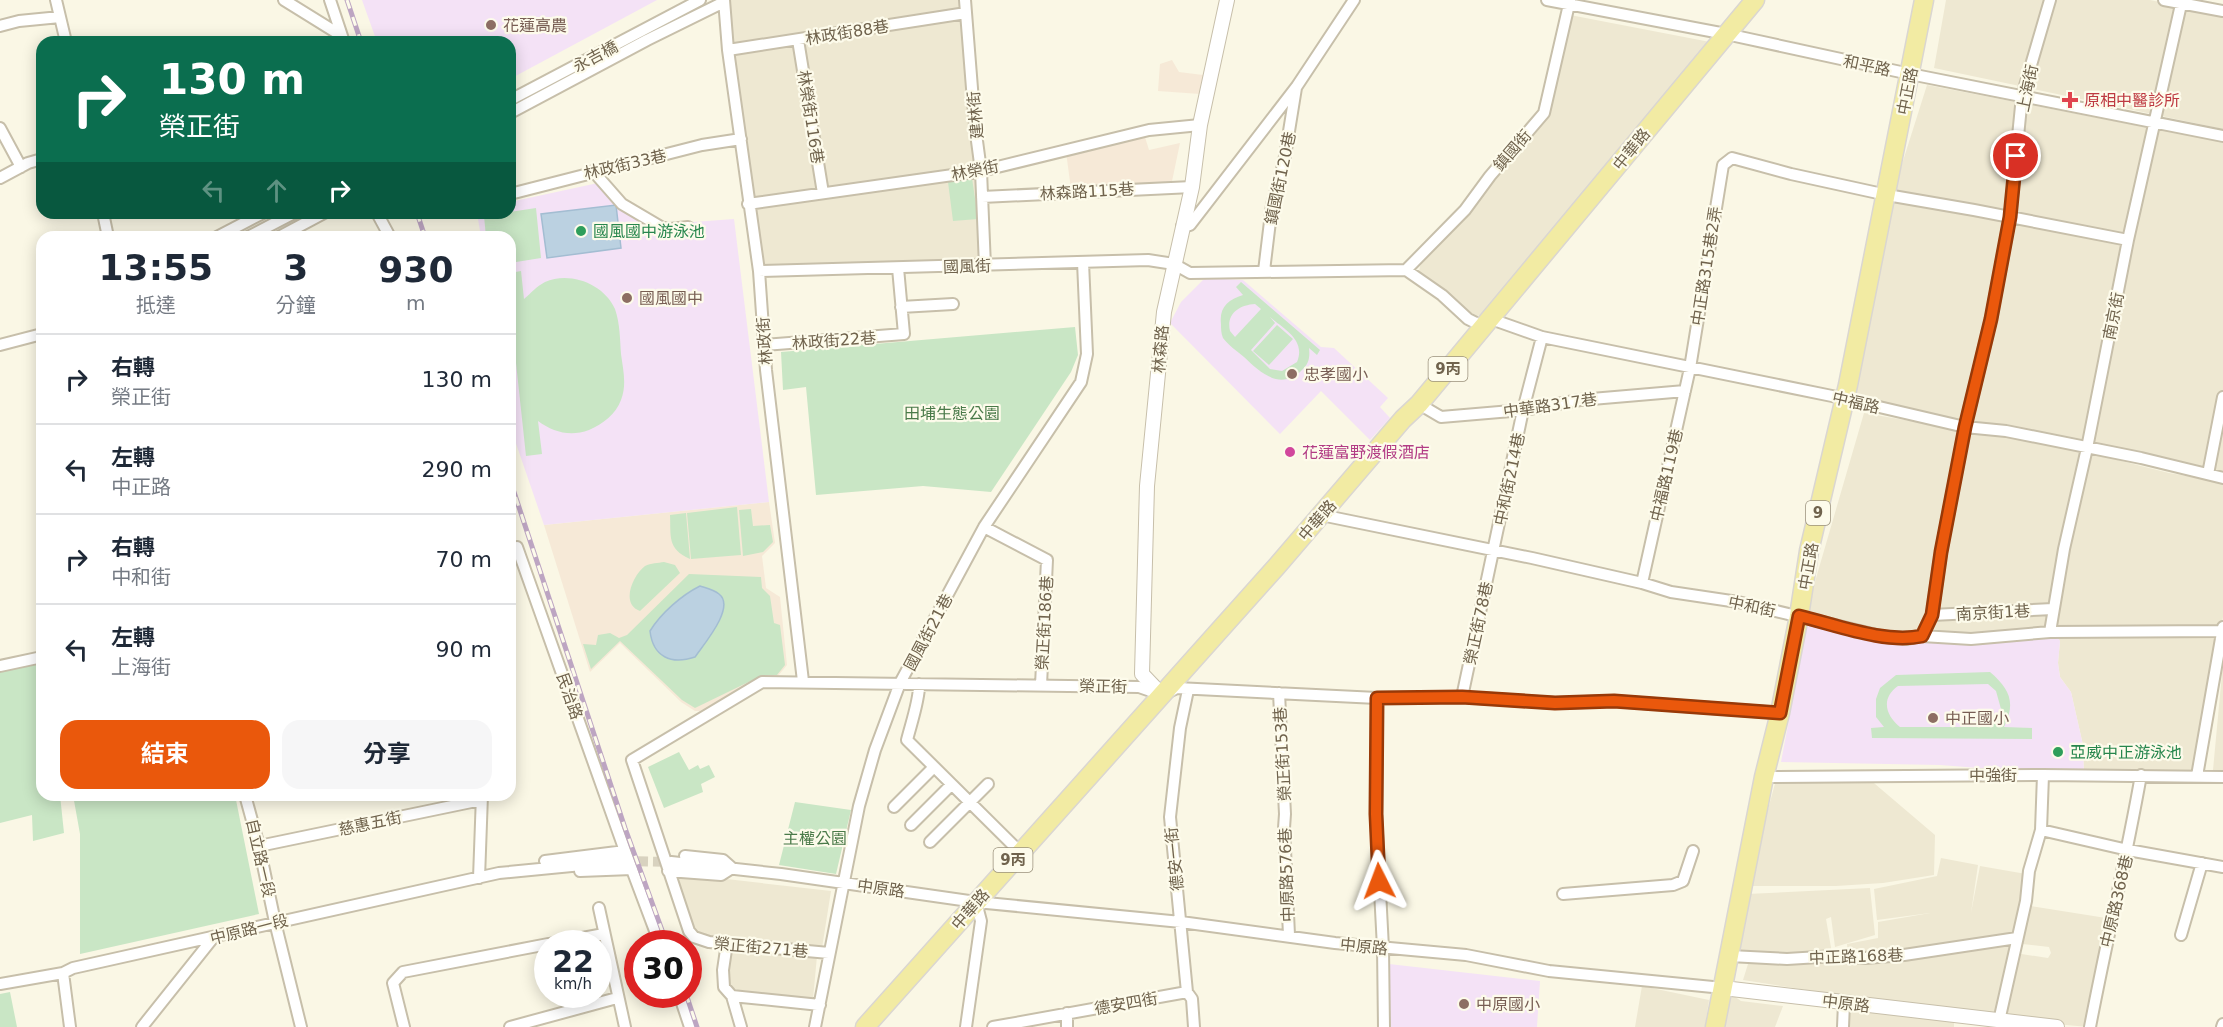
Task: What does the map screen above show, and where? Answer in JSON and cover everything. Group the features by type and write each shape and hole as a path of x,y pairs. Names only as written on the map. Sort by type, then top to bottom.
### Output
{"main road":[{"name":"中華路","path":"865,1027 1419,404 1755,0"},
{"name":"中正路","path":"1715,1027 1764,777 1780,713 1809,551 1845,399 1924,0"}],"street":[{"path":"56,0 65,36"},
{"path":"284,0 338,36"},
{"path":"330,0 342,36"},
{"name":"永吉橋","path":"516,97 700,0"},
{"name":"建林街","path":"965,0 981,171 985,266"},
{"name":"林森路","path":"1162,695 1142,674 1148,486 1164,312 1192,187 1200,126 1227,0"},
{"path":"1182,226 1190,225 1297,86 1354,0"},
{"name":"和平路","path":"1547,0 1570,2 1910,74 2223,136"},
{"name":"上海街","path":"1922,636 1932,615 1941,552 1965,427 1991,319 2010,217 2022,96 2050,0"},
{"path":"2164,0 2223,11"},
{"path":"516,110 647,39 724,1"},
{"name":"林政街","path":"724,1 748,204 759,270 764,345 803,681"},
{"name":"鎮國街","path":"1406,270 1466,210 1490,176 1544,113 1570,2"},
{"name":"南京街","path":"2050,632 2064,549 2087,448 2128,240 2181,2"},
{"name":"林政街88巷","path":"728,50 966,13"},
{"path":"0,26 19,21 60,16"},
{"name":"林榮街116巷","path":"798,40 823,193"},
{"name":"鎮國街120巷","path":"1263,271 1272,205 1284,162 1297,86"},
{"name":"林榮街","path":"748,204 981,171 1149,130 1200,126"},
{"path":"0,128 21,167"},
{"name":"林政街33巷","path":"516,192 593,171 741,138"},
{"name":"中正路315巷2弄","path":"1690,368 1723,165 1732,158 1740,159 1791,174 1887,195"},
{"path":"0,178 36,161"},
{"path":"593,171 622,204 661,227 670,229 688,227"},
{"name":"林森路115巷","path":"982,197 1192,187"},
{"path":"1887,195 2128,240"},
{"path":"228,231 252,219"},
{"path":"260,231 282,219"},
{"path":"290,231 313,219"},
{"name":"國風街","path":"759,270 985,266 1148,260 1174,264"},
{"name":"國風街21巷","path":"815,1027 862,795 875,750 900,683 984,526 1081,382 1087,354 1083,262"},
{"path":"1174,264 1190,273 1406,270 1442,295 1468,319 1487,323"},
{"path":"898,268 901,307 953,303"},
{"name":"林政街22巷","path":"764,345 903,334 901,307"},
{"name":"中福路","path":"1487,323 1542,337 1845,399 1965,427 2006,431 2223,478"},
{"path":"0,345 36,336"},
{"name":"中和街214巷","path":"1493,550 1523,410 1542,337"},
{"name":"中福路119巷","path":"1642,583 1690,368"},
{"name":"中華路317巷","path":"1419,404 1441,417 1523,410 1580,400 1684,391"},
{"path":"2208,474 2223,396"},
{"name":"中和街","path":"1321,515 1493,550 1642,583 1671,592 1738,602 1885,637 1907,639 1922,636 1971,639 2050,632 2223,629"},
{"name":"榮正街186巷","path":"984,526 1047,560 1041,685"},
{"name":"民治路","path":"516,547 627,860"},
{"name":"榮正街78巷","path":"1462,697 1493,550"},
{"name":"南京街1巷","path":"1932,615 2053,609"},
{"path":"2197,776 2223,629"},
{"path":"0,666 36,658"},
{"name":"榮正街","path":"667,862 632,760 762,682 1139,687 1162,695 1178,688 1377,698 1462,697 1555,703 1614,701 1780,713"},
{"path":"919,684 920,695 915,704 907,740 1020,852"},
{"name":"德安一街","path":"1188,690 1180,728 1170,817 1187,992 1192,999 1194,1027"},
{"name":"榮正街153巷","path":"1279,693 1285,814"},
{"path":"1377,698 1376,814 1383,948 1384,1027"},
{"path":"894,807 934,767"},
{"path":"1999,1021 2026,901 2029,871 2041,830 2043,775"},
{"name":"中強街","path":"1764,777 2141,775 2223,777"},
{"name":"中原路368巷","path":"2090,1027 2111,915 2128,850 2141,775"},
{"path":"930,842 988,784"},
{"path":"911,825 951,785"},
{"name":"自立路一段","path":"247,801 301,1027"},
{"name":"慈惠五街","path":"259,846 467,801"},
{"path":"479,878 481,801"},
{"name":"中原路576巷","path":"1285,814 1289,935"},
{"path":"2041,830 2128,850 2223,867"},
{"path":"1563,894 1673,885 1683,881 1693,851"},
{"path":"627,860 654,930"},
{"name":"中原路一段","path":"0,984 63,973 72,968 499,873 627,860"},
{"name":"中原路","path":"667,862 844,882 976,902 1180,922 1383,948 1466,956 1549,971 1723,988 2057,1027"},
{"name":"榮正街271巷","path":"667,862 689,931 694,937 701,940 829,953"},
{"path":"2181,935 2202,863"},
{"path":"966,1027 981,921 976,902"},
{"path":"600,908 603,930"},
{"path":"142,1027 213,938"},
{"name":"中正路168巷","path":"1730,956 1787,959 1835,956 1856,959 1904,955 2017,938"},
{"path":"727,943 723,970 724,987 732,996 741,1027"},
{"path":"404,1027 393,983 404,972 534,947"},
{"path":"63,973 70,1027"},
{"path":"612,973 625,1027"},
{"name":"德安四街","path":"993,1027 1187,992"},
{"path":"732,996 820,1005"},
{"path":"518,1026 617,998"},
{"path":"1843,1027 1844,1003"},
{"path":"684,1008 690,1027"},
{"path":"1067,1013 1068,1027"}],"shaded area":[{"name":"花蓮高農","path":"362,0 657,0 516,76 516,36 375,36"},
{"path":"725,0 961,0 985,260 762,266"},
{"path":"1946,0 2150,0 2223,15 2223,129 1934,68"},
{"path":"1570,15 1710,42 1483,315 1470,317 1419,272 1420,266 1546,115"},
{"path":"1172,60 1179,72 1203,75 1200,94 1158,91 1160,64"},
{"path":"1927,85 2223,142 2223,473 1850,399 1884,221"},
{"path":"1145,137 1149,150 1180,143 1171,186 1071,189 1066,152"},
{"name":"國風國中","path":"598,183 653,225 734,219 769,502 544,525 516,443 516,231 480,231 478,219 516,219 516,201"},
{"name":"忠孝國小","path":"1205,278 1243,280 1321,347 1334,348 1388,398 1380,407 1390,418 1370,440 1321,391 1280,434 1170,323 1181,302"},
{"path":"1864,413 2074,449 2169,473 2223,482 2223,617 2195,766 2190,774 2084,776 2083,745 2071,692 2060,677 2058,663 2060,641 2051,633 1888,644 1858,634 1803,623"},
{"path":"769,502 775,543 762,556 766,588 780,597 787,665 778,676 763,676 700,711 695,711 681,702 620,643 590,672 544,525"},
{"name":"中正國小","path":"1803,623 1844,630 1888,644 2051,633 2056,635 2060,641 2058,663 2060,677 2071,692 2083,745 2084,776 1940,765 1781,762 1795,688"},
{"path":"2223,663 2223,771 2213,770"},
{"path":"1868,778 1935,835 1934,875 1883,883 1836,886 1747,886 1776,780"},
{"path":"1941,858 1978,865 1971,913 1980,866 2026,874 1997,1020 1743,980 1748,964 1848,956 1847,944 1878,938 1878,922 1930,913 1877,920 1874,889 1937,876"},
{"path":"673,873 831,891 822,948 704,937 702,930 694,930"},
{"path":"1870,888 1875,935 1835,947 1831,917 1826,919 1832,953 1780,954 1736,950 1747,894"},
{"path":"2031,906 2106,918 2088,1027 2002,1019 2015,953 2048,958 2051,953 2049,947 2022,944"},
{"path":"729,950 817,956 813,999 731,989 727,983"},
{"name":"中原國小","path":"1389,964 1540,981 1537,1027 1390,1027"},
{"path":"1642,986 1709,1000 1705,1027 1635,1027"},
{"path":"1731,994 1741,1001 1783,1006 1775,1027 1721,1027 1721,1017"},
{"path":"1846,1007 1954,1021 1954,1027 1845,1027"}],"green space":[{"path":"972,178 978,219 953,221 948,182"},
{"path":"536,208 541,258 516,262 516,231 485,231 484,219 516,219 516,211"},
{"path":"521,271 524,299 545,282 565,278 585,282 610,300 617,314 624,383 623,394 616,410 604,422 589,430 575,433 562,432 538,421 542,454 526,456 516,363 516,272"},
{"path":"1241,282 1320,350 1317,355 1309,348 1307,364 1295,376 1279,380 1264,374 1223,338 1221,313 1229,302 1243,295 1236,287","holes":["1255,304 1261,309 1235,337 1229,325 1232,315 1239,308","1270,317 1288,331 1299,348 1297,362 1282,371 1270,369 1251,350 1275,323"]},
{"path":"1277,325 1293,339 1269,365 1253,351"},
{"name":"田埔生態公園","path":"1075,327 1078,355 1071,372 991,492 923,486 816,495 806,387 783,390 781,352"},
{"path":"737,507 741,555 691,559 687,513"},
{"path":"751,509 753,526 770,525 773,542 763,552 743,556 739,510"},
{"path":"686,513 690,559 677,551 671,536 670,515"},
{"path":"664,562 675,565 680,573 640,611 631,602 630,589 633,582 645,566"},
{"path":"689,574 761,577 762,588 770,596 774,623 780,625 785,665 777,675 763,675 695,708 682,700 620,641 591,669 583,644 596,645 598,635 610,633 619,638 627,635"},
{"path":"36,663 36,801 61,801 64,833 33,841 32,815 0,823 0,672"},
{"path":"1990,672 2002,684 2009,697 2010,711 2004,727 2032,728 2032,739 1872,738 1871,728 1884,727 1876,717 1876,699 1880,688 1896,675","holes":["1988,684 1996,691 2001,709 1997,718 1986,727 1900,727 1891,717 1887,707 1889,696 1898,686"]},
{"path":"679,752 689,770 698,765 700,769 709,765 715,777 701,784 703,792 664,808 648,767"},
{"path":"74,801 236,801 259,914 80,954 80,834"},
{"name":"主權公園","path":"795,802 851,810 836,874 779,865"},
{"path":"10,992 17,1027 0,1027 0,994"}],"water":[{"name":"國風國中游泳池","path":"616,205 621,248 547,258 541,214"},
{"path":"700,586 719,594 723,600 724,608 717,626 695,657 678,660 665,657 655,647 650,631 672,605"}],"tunnel":[{"path":"623,861 671,862"}],"railway":[{"path":"347,0 359,36"},
{"path":"419,219 423,231"},
{"path":"516,498 625,828 662,930"},
{"path":"691,1008 697,1027"}],"place":[{"name":"花蓮高農","path":"491,25"},
{"name":"原相中醫診所","path":"2070,100"},
{"name":"國風國中游泳池","path":"581,231"},
{"name":"國風國中","path":"627,298"},
{"name":"忠孝國小","path":"1292,374"},
{"name":"花蓮富野渡假酒店","path":"1290,452"},
{"name":"中正國小","path":"1933,718"},
{"name":"亞威中正游泳池","path":"2058,752"},
{"name":"中原國小","path":"1464,1004"}],"route":[{"path":"1379,881 1376,814 1377,698 1462,697 1555,703 1614,701 1780,713 1799,616 1885,637 1907,639 1922,636 1932,615 1941,552 1965,427 1991,319 2010,217 2016,156"}]}
